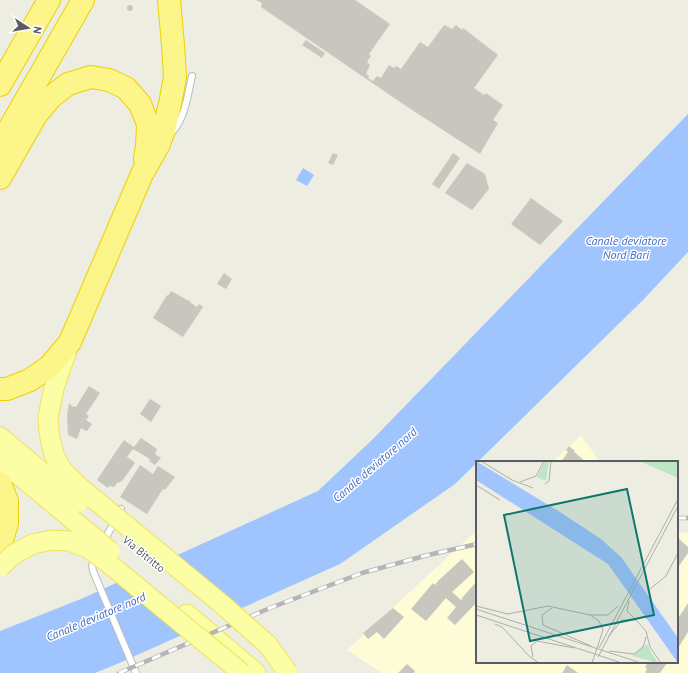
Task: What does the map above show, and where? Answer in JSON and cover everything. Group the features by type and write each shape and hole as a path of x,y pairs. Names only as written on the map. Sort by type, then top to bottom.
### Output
{"highway":[{"path":"0,85 49,0"},
{"path":"0,145 83,0"},
{"path":"0,389 8,389 30,380 50,366 70,342 142,174 159,144 164,130 175,77 169,0"},
{"path":"0,178 36,116 51,97 68,84 91,77 109,80 126,88 140,104 148,124 147,146 142,174"},
{"path":"0,483 7,501 7,523 0,547"}],"main road":[{"path":"70,342 54,388 48,417 49,435 52,449 62,469 77,485 224,606 268,645 288,673"},
{"name":"Via Bitritto","path":"0,437 40,481 187,614 256,673"},
{"name":"Via Bitritto","path":"0,460 40,481 168,573 288,673"},
{"path":"0,567 14,554 32,544 52,540 69,540 88,548 242,673"}],"lane":[{"path":"164,130 173,131 178,125 192,76"},
{"path":"121,509 92,565 93,571 136,673"}],"shaded area":[{"path":"581,435 599,461 553,461"},
{"path":"476,531 476,663 678,663 678,532 688,533 688,673 382,673 347,650"}],"water":[{"name":"Canale deviatore Nord Bari","path":"688,114 688,252 643,300 478,461 476,461 476,463 455,484 340,564 117,664 95,673 0,673 0,631 81,599 318,491 373,439"},
{"path":"303,168 314,175 307,186 296,180"}],"pier":[{"path":"174,555 240,611 188,634 120,579"}],"building":[{"path":"256,0 355,0 390,24 369,54 371,56 367,62 370,65 366,74 369,76 368,78 373,81 377,76 381,78 389,65 394,68 396,66 401,69 420,42 428,47 444,25 452,29 456,25 462,30 463,28 498,55 474,88 484,95 486,93 503,105 493,120 498,123 480,154 406,106 261,7 262,3"},
{"path":"130,5 133,8 130,11 127,8"},
{"path":"306,40 325,53 322,58 302,45"},
{"path":"333,153 338,155 333,165 328,163"},
{"path":"453,153 460,158 439,189 432,184"},
{"path":"467,163 485,174 489,189 472,210 445,193"},
{"path":"531,198 563,221 540,245 511,224"},
{"path":"224,273 232,279 226,289 217,284"},
{"path":"171,291 197,307 199,304 203,307 183,337 153,318"},
{"path":"89,386 100,393 86,414 89,416 86,420 92,424 87,431 81,428 77,439 68,435 67,416 69,403 73,407 76,407"},
{"path":"150,399 161,406 151,422 140,414"},
{"path":"141,438 157,449 155,454 161,458 155,465 149,461 150,459 133,449 127,457 135,463 122,481 117,483 114,487 109,486 108,488 97,480 124,440 134,447"},
{"path":"569,446 585,461 562,461 568,452 566,450"},
{"path":"140,465 153,474 158,466 175,477 165,490 163,489 147,514 120,497"},
{"path":"678,538 688,547 688,553 678,568"},
{"path":"462,559 474,572 452,592 461,600 476,582 476,603 455,625 447,618 456,607 446,598 426,621 411,609 433,583 435,585"},
{"path":"688,603 688,632 678,648 678,618"},
{"path":"393,608 404,617 384,639 377,632 368,639 363,633"},
{"path":"647,663 667,663 660,673 645,673 647,669 645,667"},
{"path":"407,664 415,671 414,673 398,673"},
{"path":"567,665 578,673 562,673"}],"railway":[{"path":"678,518 688,518"},
{"path":"119,673 270,608 362,573 428,555 476,544"}],"water label":[{"name":"Canale deviatore nord","path":"375,465"},
{"name":"Canale deviatore nord","path":"96,617"}]}
